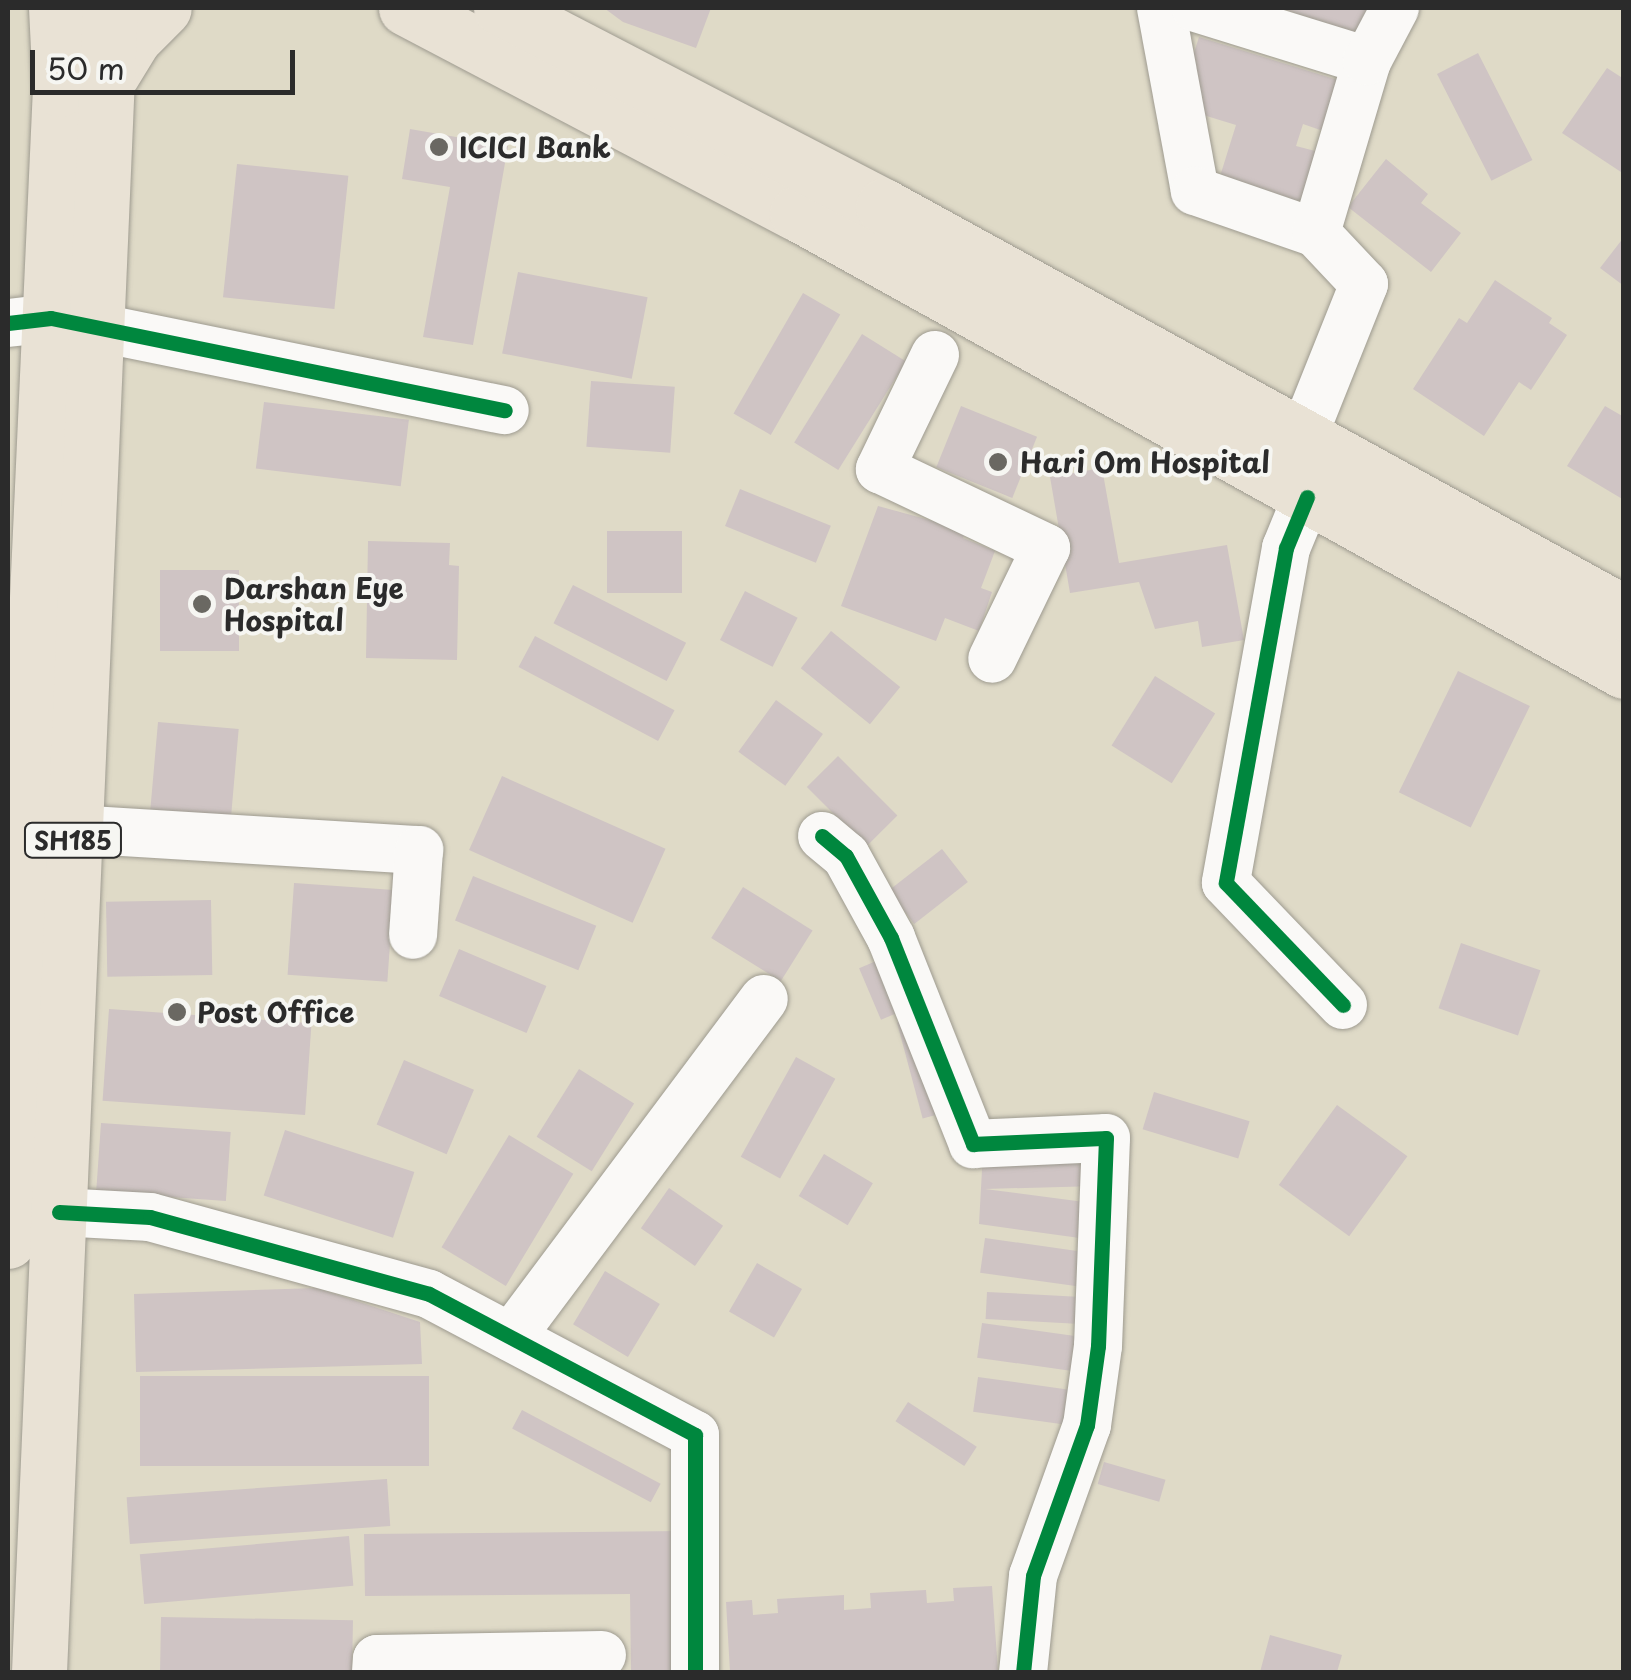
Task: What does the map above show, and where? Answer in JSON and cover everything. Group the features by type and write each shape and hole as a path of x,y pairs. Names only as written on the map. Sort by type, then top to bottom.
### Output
{"main road":[{"name":"SH185","path":"8,1241 12,960 60,89 56,8"},
{"name":"SH185","path":"40,1672 73,829 50,322 112,74 110,8"},
{"path":"112,74 134,38 164,8"},
{"path":"406,8 797,213 1624,614"},
{"path":"501,8 884,206 1313,464 1624,671"}],"street":[{"path":"1161,8 1194,192 1316,233 1364,284 1286,548 1226,883 1342,1004"},
{"path":"1196,8 1249,15 1367,61"},
{"path":"1316,233 1367,61 1395,8"},
{"path":"50,322 505,410"},
{"path":"935,356 880,469 1046,548 992,659"},
{"path":"73,829 419,850 413,935"},
{"path":"822,836 846,856 890,938 973,1144 1106,1138 1098,1346 1088,1425 1032,1576 1023,1672"},
{"path":"511,1338 764,999"},
{"path":"59,1212 150,1217 429,1294 696,1435 695,1672"},
{"path":"376,1672 378,1660 602,1654"}],"building":[{"path":"604,8 711,8 696,48 623,22"},
{"path":"1281,8 1380,8 1369,41"},
{"path":"1199,37 1341,81 1326,132 1303,124 1296,146 1319,152 1296,228 1212,202 1236,125 1177,107"},
{"path":"1478,53 1532,160 1491,181 1437,74"},
{"path":"1607,68 1624,79 1624,174 1562,133"},
{"path":"410,129 508,146 473,345 423,337 450,187 402,179"},
{"path":"1386,159 1428,194 1421,203 1461,233 1431,272 1348,207"},
{"path":"237,164 348,176 334,309 223,297"},
{"path":"1624,237 1624,286 1600,268"},
{"path":"518,272 648,297 632,379 502,353"},
{"path":"1495,280 1552,318 1549,323 1567,335 1531,390 1519,382 1484,436 1413,389 1459,318 1467,323"},
{"path":"803,293 840,315 771,435 734,413"},
{"path":"862,334 906,362 838,470 794,443"},
{"path":"591,381 675,387 670,453 586,447"},
{"path":"264,402 409,420 401,486 256,469"},
{"path":"961,406 1037,437 1012,498 936,467"},
{"path":"1605,406 1624,417 1624,500 1567,466"},
{"path":"1102,468 1119,563 1227,545 1244,640 1202,647 1198,621 1155,629 1139,582 1070,593 1050,477"},
{"path":"740,489 831,526 816,563 725,526"},
{"path":"878,506 966,530 963,538 995,551 981,588 992,592 979,631 945,618 936,641 841,606"},
{"path":"607,531 682,531 682,593 607,593"},
{"path":"368,541 450,543 449,565 459,566 457,660 366,658"},
{"path":"160,570 239,570 239,651 160,651"},
{"path":"573,585 686,643 667,681 553,623"},
{"path":"745,591 798,618 773,667 720,640"},
{"path":"831,631 900,687 870,724 801,668"},
{"path":"535,636 675,710 658,741 519,667"},
{"path":"1458,671 1530,706 1471,827 1399,792"},
{"path":"1155,676 1215,714 1172,783 1112,746"},
{"path":"776,700 823,734 785,786 738,752"},
{"path":"158,722 239,729 230,834 149,827"},
{"path":"838,756 897,815 866,847 807,787"},
{"path":"502,776 666,849 633,923 469,850"},
{"path":"942,849 968,882 914,924 888,891"},
{"path":"473,876 596,926 578,970 455,921"},
{"path":"294,883 394,890 387,982 288,975"},
{"path":"743,887 813,930 781,981 711,938"},
{"path":"211,900 212,975 107,977 106,902"},
{"path":"1461,943 1540,970 1518,1036 1439,1008"},
{"path":"459,949 546,986 527,1033 439,996"},
{"path":"895,953 917,1005 881,1020 859,968"},
{"path":"109,1009 312,1023 305,1115 103,1101"},
{"path":"926,1015 952,1111 923,1118 897,1023"},
{"path":"796,1057 835,1079 780,1179 741,1157"},
{"path":"404,1060 474,1090 447,1154 377,1124"},
{"path":"579,1069 634,1103 592,1171 537,1137"},
{"path":"1154,1092 1250,1121 1238,1159 1143,1129"},
{"path":"1337,1105 1407,1156 1349,1236 1279,1185"},
{"path":"101,1123 231,1132 226,1201 96,1192"},
{"path":"285,1130 414,1172 393,1238 264,1196"},
{"path":"509,1135 573,1174 506,1286 442,1247"},
{"path":"1098,1150 1098,1186 985,1189 1092,1203 1087,1239 979,1224 983,1152"},
{"path":"824,1154 873,1183 848,1225 799,1196"},
{"path":"669,1188 723,1226 695,1266 641,1228"},
{"path":"985,1238 1093,1253 1088,1288 980,1273"},
{"path":"757,1263 802,1289 774,1337 729,1311"},
{"path":"605,1271 660,1304 628,1357 573,1324"},
{"path":"317,1288 420,1322 422,1364 136,1372 134,1294"},
{"path":"987,1292 1091,1297 1089,1324 986,1319"},
{"path":"982,1323 1091,1338 1086,1373 977,1358"},
{"path":"140,1376 429,1376 429,1466 140,1466"},
{"path":"978,1377 1087,1392 1082,1427 973,1412"},
{"path":"908,1402 977,1447 964,1466 895,1421"},
{"path":"522,1410 661,1484 651,1502 512,1429"},
{"path":"1104,1462 1166,1480 1159,1502 1098,1484"},
{"path":"387,1479 390,1526 130,1544 127,1497"},
{"path":"683,1531 686,1672 631,1672 630,1594 365,1596 364,1534"},
{"path":"349,1536 353,1586 144,1604 140,1554"},
{"path":"992,1586 998,1672 730,1672 726,1602 752,1600 753,1615 778,1613 777,1599 844,1595 844,1610 871,1608 870,1593 926,1590 927,1603 954,1601 953,1588"},
{"path":"161,1617 353,1620 352,1672 160,1672"},
{"path":"1270,1635 1342,1655 1337,1672 1260,1672"}],"cycle path":[{"path":"8,323 51,318 505,410"},
{"path":"1307,497 1286,548 1226,883 1343,1005"},
{"path":"822,836 846,856 891,938 973,1144 1106,1138 1098,1346 1087,1425 1033,1576 1023,1672"},
{"path":"59,1212 150,1217 429,1294 695,1435 695,1672"}],"place":[{"name":"ICICI Bank","path":"439,147"},
{"name":"Hari Om Hospital","path":"998,462"},
{"name":"Darshan Eye Hospital","path":"202,604"},
{"name":"Post Office","path":"177,1012"}]}
